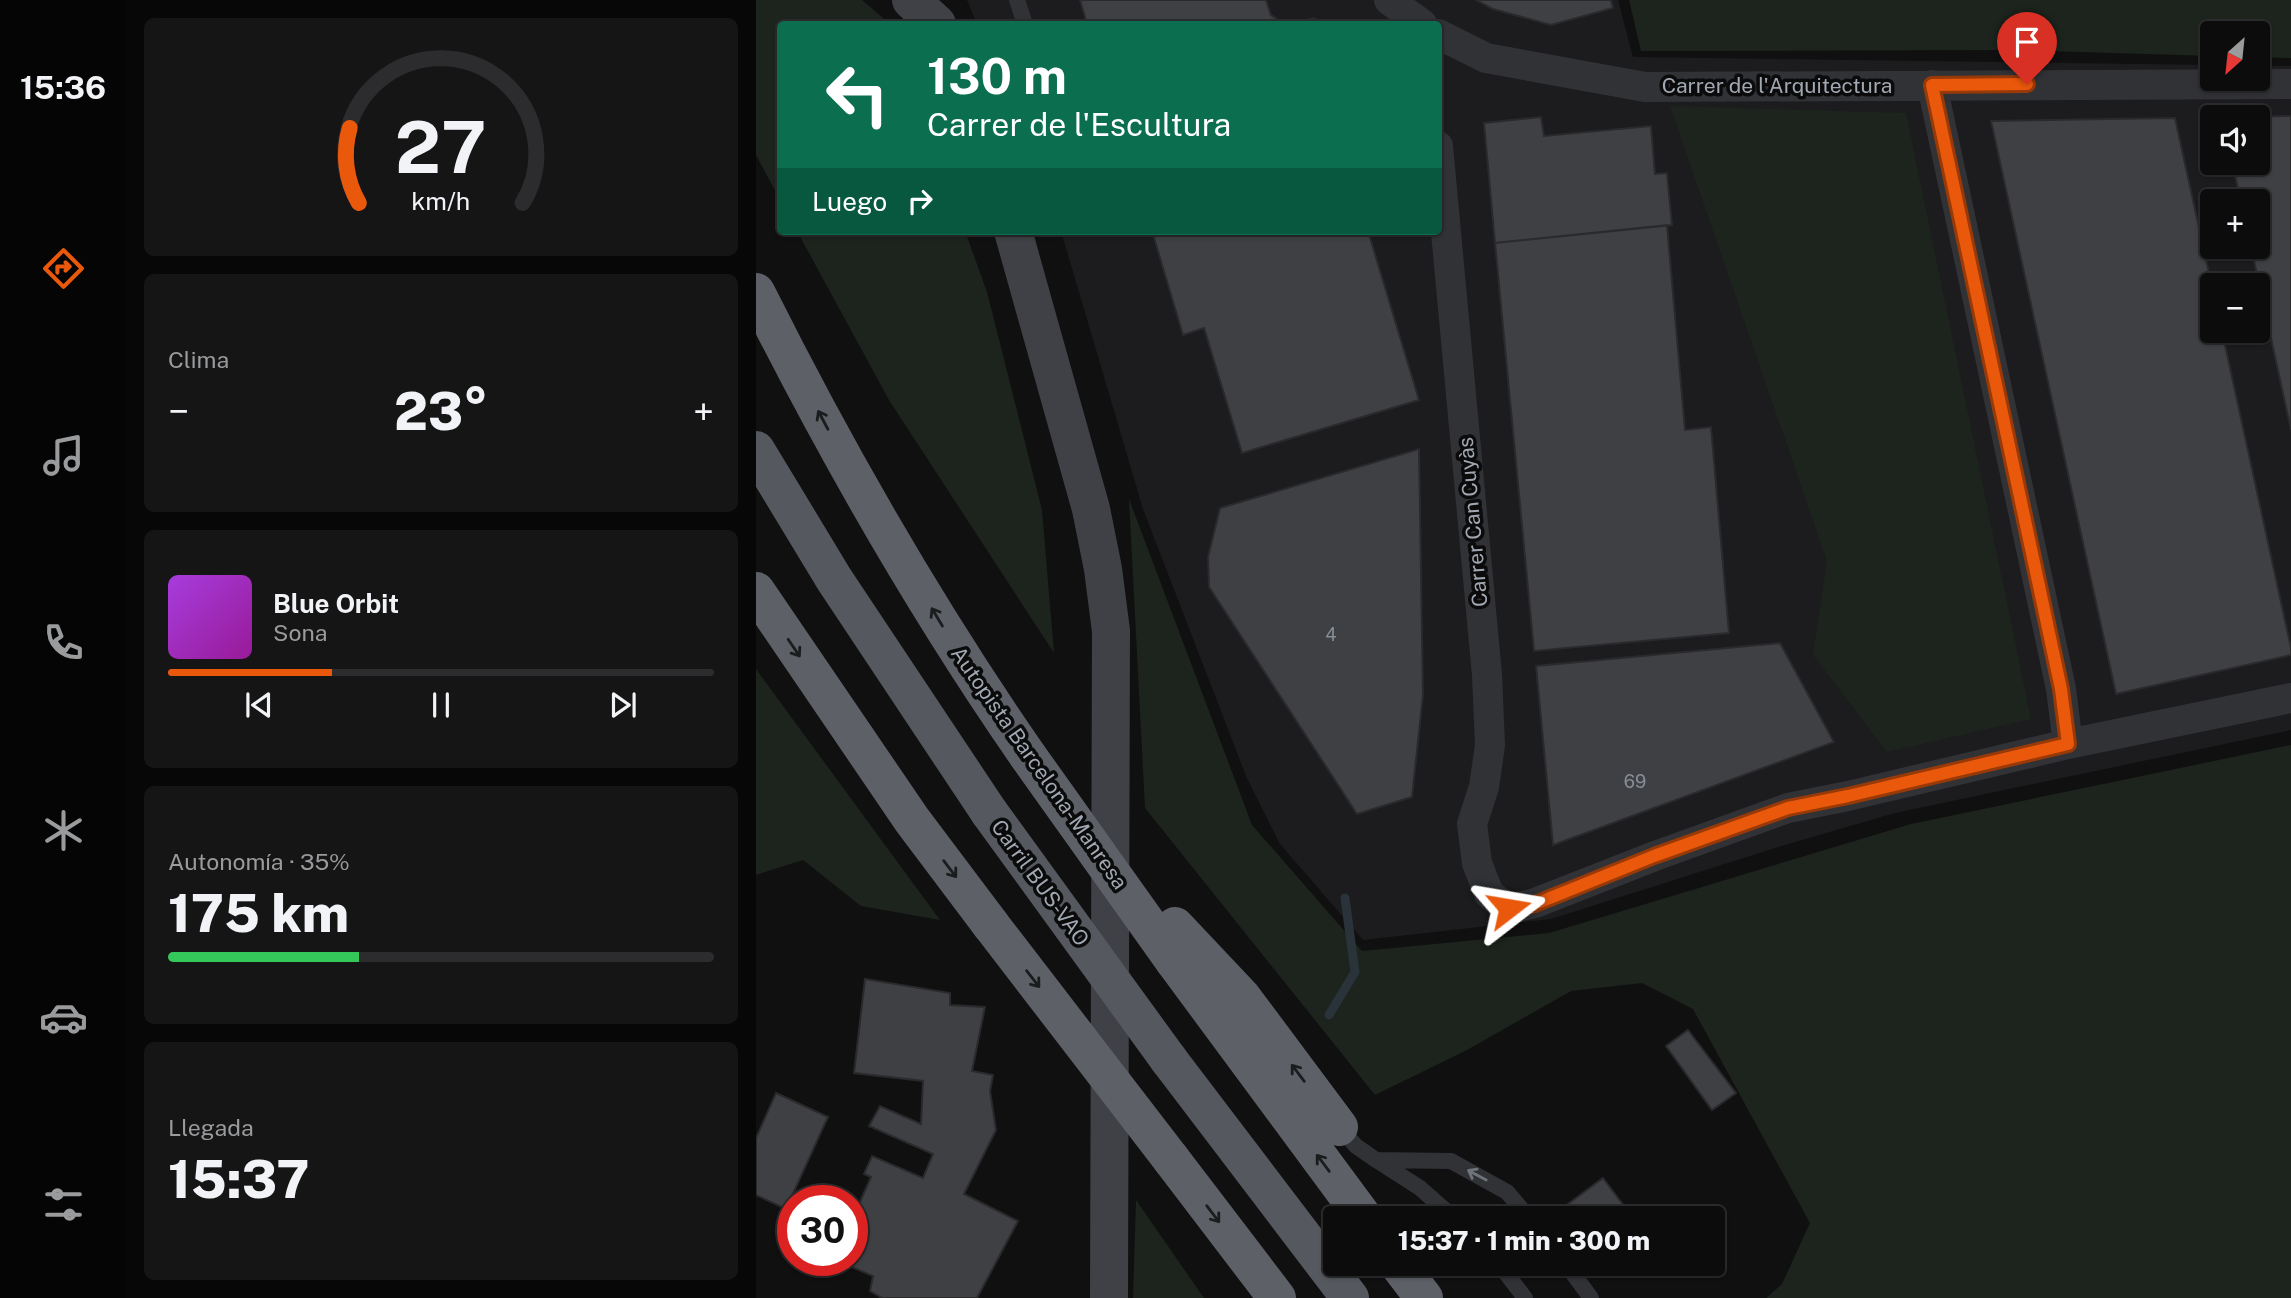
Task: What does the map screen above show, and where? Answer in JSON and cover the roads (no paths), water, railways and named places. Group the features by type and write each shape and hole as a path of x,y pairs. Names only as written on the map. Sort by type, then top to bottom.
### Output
{"highway":[{"name":"Autopista Barcelona-Manresa","path":"756,292 836,445 972,673 1063,806 1175,943 1356,1206"},
{"name":"Carril BUS-VAO","path":"757,452 834,579 989,812 1169,1060 1350,1298"},
{"path":"756,591 912,820 1278,1298"},
{"path":"1175,943 1242,997 1339,1127"},
{"path":"1407,1276 1424,1298"}],"main road":[{"path":"911,0 934,21"},
{"path":"941,0 943,21"},
{"path":"1014,235 1091,509 1104,569 1111,631 1109,1298"}],"street":[{"path":"1389,0 1418,21"},
{"name":"Carrer de l'Arquitectura","path":"1442,36 1486,58 1645,87 2291,83"},
{"path":"1932,85 2061,689 2068,744 2291,698"},
{"name":"Carrer Can Cuyàs","path":"1442,189 1487,675 1490,745 1484,787 1472,824 1477,863 1489,894 1509,908 1535,904 1654,856 1788,808 2068,744"}],"lane":[{"path":"1017,0 1024,21"},
{"path":"1339,1127 1356,1146 1420,1188 1440,1206"},
{"path":"1376,1160 1451,1161 1507,1192 1519,1206"},
{"path":"1508,1276 1525,1298"},
{"path":"1575,1276 1591,1298"}],"waterway":[{"path":"1329,1015 1355,972 1345,898"}]}
